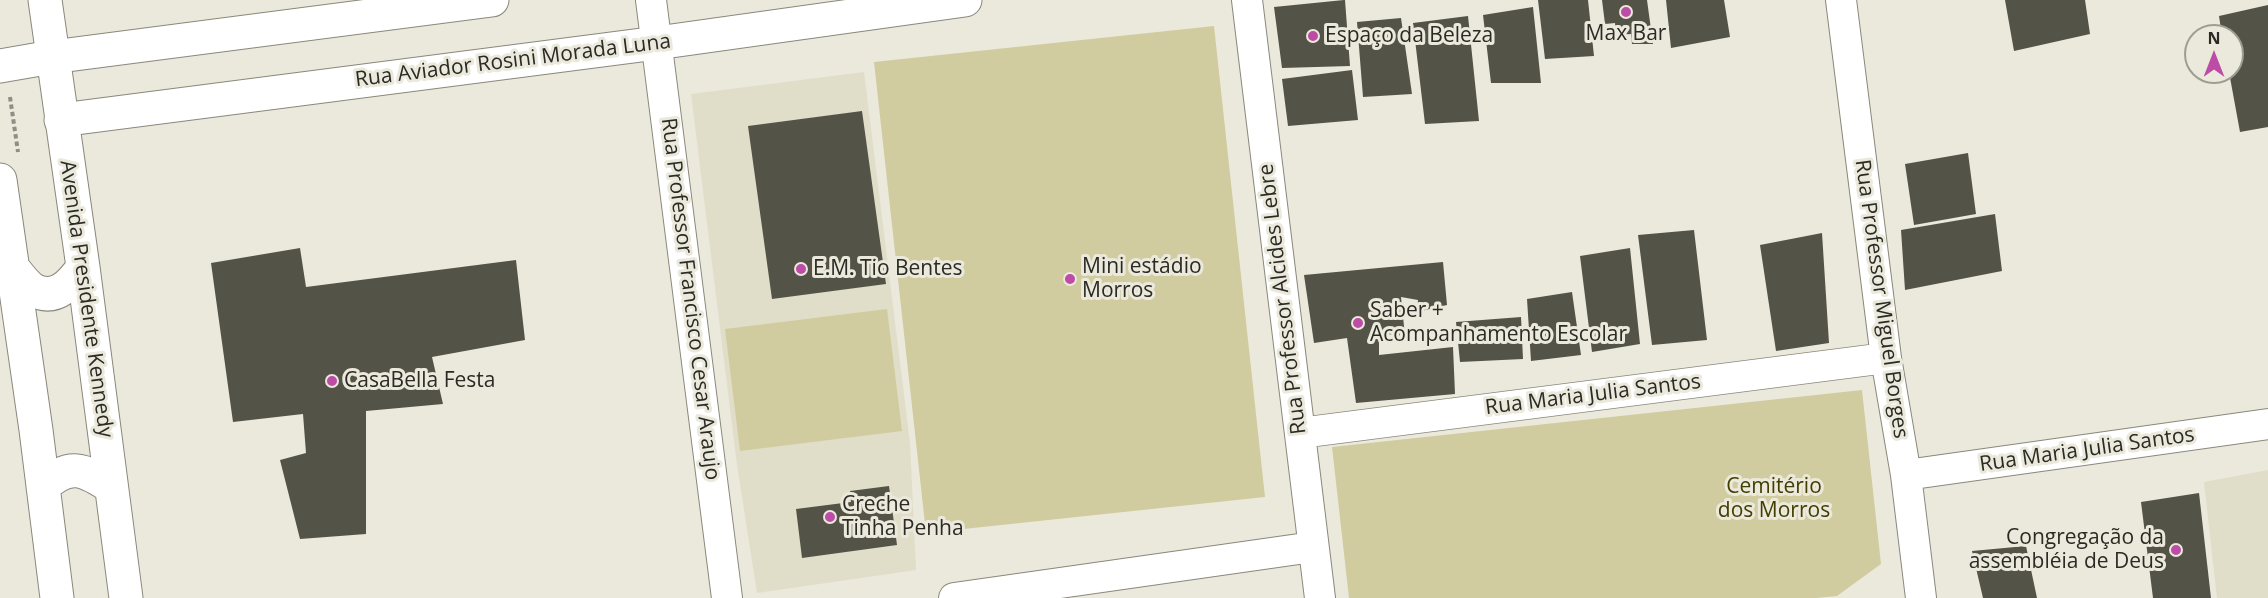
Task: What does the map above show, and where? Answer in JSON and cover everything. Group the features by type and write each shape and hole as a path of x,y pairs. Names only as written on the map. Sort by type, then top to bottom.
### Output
{"street":[{"name":"Avenida Presidente Kennedy","path":"45,0 83,267 126,598"},
{"path":"0,66 52,57 492,0"},
{"name":"Rua Professor Francisco Cesar Araujo","path":"651,0 727,598"},
{"name":"Rua Aviador Rosini Morada Luna","path":"61,120 657,43 965,0"},
{"name":"Rua Professor Alcides Lebre","path":"1246,0 1320,598"},
{"name":"Rua Professor Miguel Borges","path":"1841,0 1886,358 1906,475 1922,598"},
{"path":"0,180 57,598"},
{"path":"12,267 32,289 51,294 70,286 83,267"},
{"name":"Rua Maria Julia Santos","path":"1300,433 1886,358"},
{"name":"Rua Maria Julia Santos","path":"1906,475 2268,424"},
{"path":"43,487 56,474 73,471 90,472 111,487"},
{"path":"954,598 1313,547"}],"shaded area":[{"name":"E.M. Tio Bentes","path":"864,72 910,443 916,570 757,593 737,465 691,94"},
{"path":"2268,470 2268,598 2217,598 2204,482"}],"green space":[{"name":"Mini estádio Morros","path":"1214,26 1265,497 926,533 874,62"},
{"path":"887,309 902,431 740,451 725,329"},
{"name":"Cemitério dos Morros","path":"1862,390 1881,564 1837,596 1816,598 1349,598 1332,447"}],"building":[{"name":"Espaço da Beleza","path":"1345,0 1350,66 1282,68 1274,7"},
{"path":"1538,0 1588,0 1594,56 1545,59"},
{"name":"Max Bar","path":"1602,0 1647,0 1653,44 1632,44 1631,34 1616,35 1615,23 1605,24"},
{"path":"1666,0 1724,0 1730,37 1671,48"},
{"path":"2005,0 2085,0 2090,34 2014,51"},
{"path":"2268,5 2268,127 2240,132 2231,84 2244,84 2244,24 2220,24 2219,16"},
{"path":"1533,7 1541,83 1491,83 1483,15"},
{"path":"1468,16 1479,121 1425,124 1413,23"},
{"path":"1401,18 1412,94 1363,97 1357,22"},
{"path":"1352,70 1358,120 1288,126 1282,79"},
{"path":"862,111 886,284 772,299 748,126"},
{"path":"1968,153 1976,214 1914,225 1905,164"},
{"path":"1995,214 2002,271 1905,290 1901,230"},
{"path":"1694,230 1707,340 1652,345 1638,235"},
{"path":"1822,233 1829,343 1776,351 1760,245"},
{"name":"CasaBella Festa","path":"300,248 306,287 516,260 525,340 432,357 443,404 366,411 366,534 300,539 280,460 306,453 303,414 233,422 211,263"},
{"path":"1630,248 1640,344 1592,352 1580,256"},
{"name":"Saber + Acompanhamento Escolar","path":"1443,262 1447,305 1417,312 1418,300 1401,297 1405,336 1379,333 1379,355 1453,347 1455,394 1356,403 1347,338 1314,343 1304,275"},
{"path":"1572,292 1581,355 1531,361 1527,299"},
{"path":"1521,317 1523,359 1460,362 1456,322"},
{"path":"889,486 897,545 802,558 796,509 851,502 850,491"},
{"name":"Congregação da assembléia de Deus","path":"2199,493 2211,598 2153,598 2141,502"},
{"path":"2026,546 2037,598 1983,598 1972,551"}],"place":[{"name":"Max Bar","path":"1626,12"},
{"name":"Espaço da Beleza","path":"1313,36"},
{"name":"E.M. Tio Bentes","path":"801,269"},
{"name":"Mini estádio Morros","path":"1070,279"},
{"name":"Saber + Acompanhamento Escolar","path":"1358,323"},
{"name":"CasaBella Festa","path":"332,381"},
{"name":"Creche Tinha Penha","path":"830,517"},
{"name":"Congregação da assembléia de Deus","path":"2176,550"}]}
